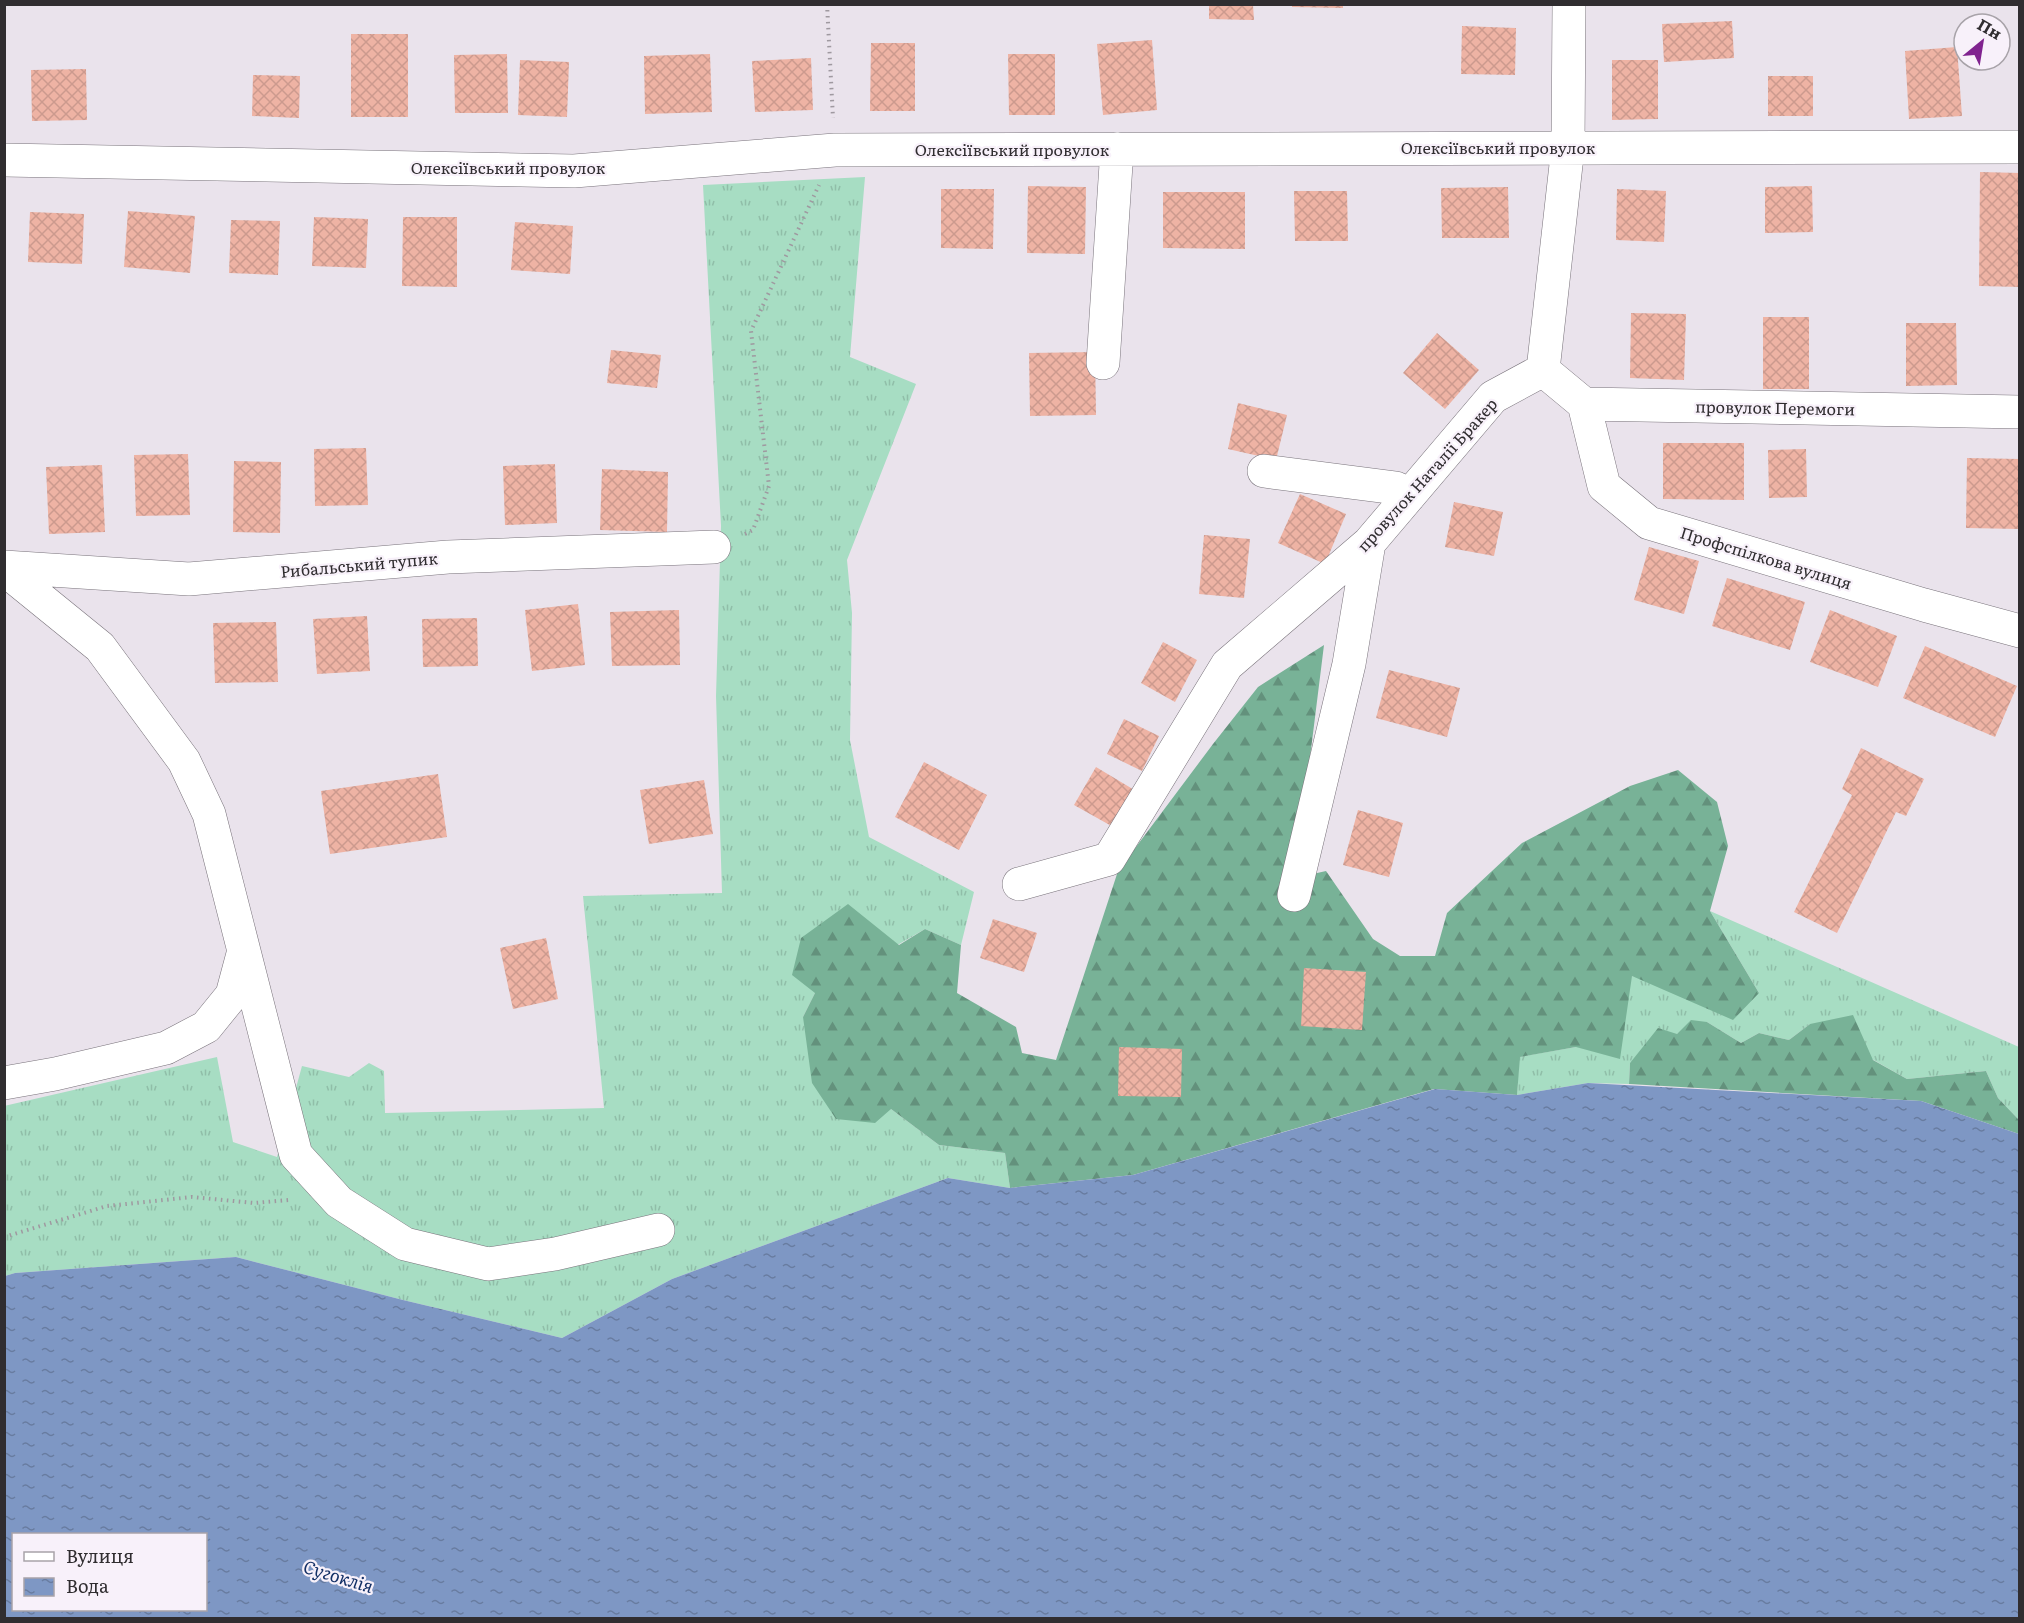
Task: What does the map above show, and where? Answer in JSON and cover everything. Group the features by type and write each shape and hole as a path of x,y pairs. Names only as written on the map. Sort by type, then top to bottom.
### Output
{"street":[{"path":"1569,4 1568,147 1543,370 1584,404"},
{"name":"Олексіївський провулок","path":"4,160 574,171 835,150 2019,147"},
{"path":"1103,363 1116,149"},
{"name":"провулок Наталії Бракер","path":"1019,884 1109,859 1227,665 1369,543 1493,397 1543,370"},
{"name":"провулок Перемоги","path":"1584,404 2019,412"},
{"name":"Профспілкова вулиця","path":"1584,404 1604,486 1649,523 1912,602 2019,631"},
{"path":"1264,471 1396,488 1409,496"},
{"path":"1294,895 1348,664 1369,543"},
{"name":"Рибальський тупик","path":"4,568 189,579 448,557 714,547"},
{"path":"4,568 100,647 184,761 209,814 296,1155 339,1202 405,1244 488,1264 555,1254 658,1230"},
{"path":"4,1083 55,1074 166,1048 206,1027 232,995 244,952"}],"path":[{"path":"714,547 753,530 769,486 751,331 835,150 827,4"},
{"path":"4,1237 106,1206 192,1197 254,1203 289,1202 296,1155"}],"green space":[{"path":"865,177 850,357 916,384 847,560 852,613 850,740 869,837 974,892 961,945 925,929 815,993 803,1017 891,1109 939,1145 1005,1153 1010,1188 948,1178 672,1279 562,1338 236,1257 15,1273 5,1276 4,1106 217,1057 233,1142 277,1157 302,1066 349,1077 369,1063 384,1071 385,1113 604,1108 583,896 722,893 716,696 721,526 703,185"},
{"path":"1324,645 1295,878 1326,871 1373,939 1400,956 1435,956 1447,913 1522,843 1630,786 1678,770 1717,802 1728,846 1710,911 1759,993 1733,1020 1632,976 1620,1059 1576,1047 1520,1057 1517,1095 1434,1089 1133,1175 1010,1188 1005,1153 939,1145 891,1109 875,1123 836,1119 812,1083 803,1017 815,993 792,975 801,938 848,904 899,945 925,929 961,945 957,993 1016,1027 1022,1053 1056,1060 1118,871 1258,687"},
{"path":"1710,911 2019,1047 2019,1120 1998,1098 1986,1071 1907,1079 1810,1024 1789,1040 1759,1033 1741,1043 1707,1022 1677,1034 1630,1063 1629,1084 1588,1083 1517,1095 1519,1057 1576,1047 1632,976 1759,993"},
{"path":"1853,1015 1873,1060 1907,1079 1986,1071 1998,1098 2019,1120 2019,1134 1921,1101 1629,1084 1630,1063 1658,1028 1677,1034 1691,1020 1707,1022 1741,1043 1759,1033 1789,1040 1810,1024"}],"water":[{"name":"Сугоклія","path":"1588,1083 1921,1101 2019,1134 2019,1618 5,1618 5,1276 15,1273 236,1257 562,1338 672,1279 948,1178 1010,1188 1133,1175 1435,1089 1517,1095"}],"building":[{"path":"1292,4 1343,4 1343,8 1292,7"},
{"path":"1209,5 1253,5 1254,20 1209,19"},
{"path":"1732,21 1734,58 1664,62 1662,24"},
{"path":"1462,26 1516,28 1515,75 1461,74"},
{"path":"351,34 408,34 408,117 351,117"},
{"path":"1152,40 1157,110 1103,115 1097,44"},
{"path":"871,43 915,43 915,111 870,111"},
{"path":"1952,47 1952,72 1959,72 1962,116 1909,119 1905,51"},
{"path":"507,54 508,113 455,113 454,55"},
{"path":"710,54 712,112 645,114 644,56"},
{"path":"1008,54 1055,54 1055,115 1009,115"},
{"path":"811,58 813,110 755,112 752,61"},
{"path":"520,60 569,62 567,117 518,115"},
{"path":"1612,60 1658,60 1658,119 1612,120"},
{"path":"86,69 87,120 32,121 31,70"},
{"path":"253,75 300,76 299,118 252,116"},
{"path":"1768,76 1813,76 1813,116 1768,116"},
{"path":"1980,172 2020,173 2020,287 1979,286"},
{"path":"1028,186 1086,187 1085,254 1027,253"},
{"path":"1812,186 1813,232 1765,233 1765,187"},
{"path":"1508,187 1509,238 1442,238 1441,188"},
{"path":"941,189 994,189 993,249 941,248"},
{"path":"1617,189 1666,191 1664,242 1616,240"},
{"path":"1294,191 1347,191 1348,241 1295,241"},
{"path":"1163,192 1245,192 1245,249 1163,248"},
{"path":"128,211 195,216 190,273 124,267"},
{"path":"30,212 84,214 82,264 28,262"},
{"path":"314,217 368,219 366,268 312,266"},
{"path":"403,217 457,217 457,287 402,286"},
{"path":"231,220 280,221 278,275 229,273"},
{"path":"515,222 573,226 570,274 511,270"},
{"path":"1631,313 1686,314 1684,380 1630,378"},
{"path":"1763,317 1809,317 1809,389 1763,389"},
{"path":"1906,323 1956,323 1957,385 1906,386"},
{"path":"1437,333 1479,370 1445,409 1403,373"},
{"path":"611,350 661,355 657,388 607,383"},
{"path":"1095,352 1096,415 1030,416 1029,353"},
{"path":"1238,403 1287,415 1276,460 1228,449"},
{"path":"1663,443 1744,443 1744,500 1663,499"},
{"path":"366,448 368,505 315,506 314,449"},
{"path":"1806,449 1807,497 1769,498 1768,450"},
{"path":"188,454 190,515 136,516 134,455"},
{"path":"1967,458 2020,459 2020,529 1966,528"},
{"path":"234,461 281,462 280,533 233,532"},
{"path":"555,464 557,523 505,525 503,466"},
{"path":"102,465 105,532 49,534 46,467"},
{"path":"602,469 668,472 667,532 600,530"},
{"path":"1300,494 1346,514 1325,564 1278,543"},
{"path":"1454,502 1503,512 1494,556 1445,547"},
{"path":"1204,535 1250,539 1244,598 1199,594"},
{"path":"1649,547 1699,561 1684,614 1634,600"},
{"path":"1727,578 1805,602 1790,650 1712,626"},
{"path":"578,604 585,665 532,671 525,610"},
{"path":"679,610 680,665 612,666 610,612"},
{"path":"1830,610 1897,636 1878,687 1810,662"},
{"path":"367,616 370,671 317,674 313,619"},
{"path":"477,618 478,666 423,667 422,619"},
{"path":"276,622 278,682 215,683 213,623"},
{"path":"1163,642 1197,660 1175,702 1141,683"},
{"path":"1925,646 2017,686 1995,737 1903,698"},
{"path":"1389,670 1460,688 1447,737 1376,718"},
{"path":"1124,719 1159,736 1142,771 1107,754"},
{"path":"1861,748 1924,779 1906,816 1896,812 1837,933 1794,912 1852,795 1842,789"},
{"path":"924,762 987,795 959,850 895,817"},
{"path":"1096,767 1136,791 1115,828 1074,805"},
{"path":"438,774 447,837 330,854 321,791"},
{"path":"704,780 713,834 649,844 640,790"},
{"path":"1358,810 1403,823 1389,877 1343,865"},
{"path":"993,919 1037,933 1024,972 980,958"},
{"path":"546,938 558,999 513,1009 500,948"},
{"path":"1304,968 1366,972 1362,1030 1301,1026"},
{"path":"1119,1047 1182,1049 1181,1097 1118,1096"}]}
